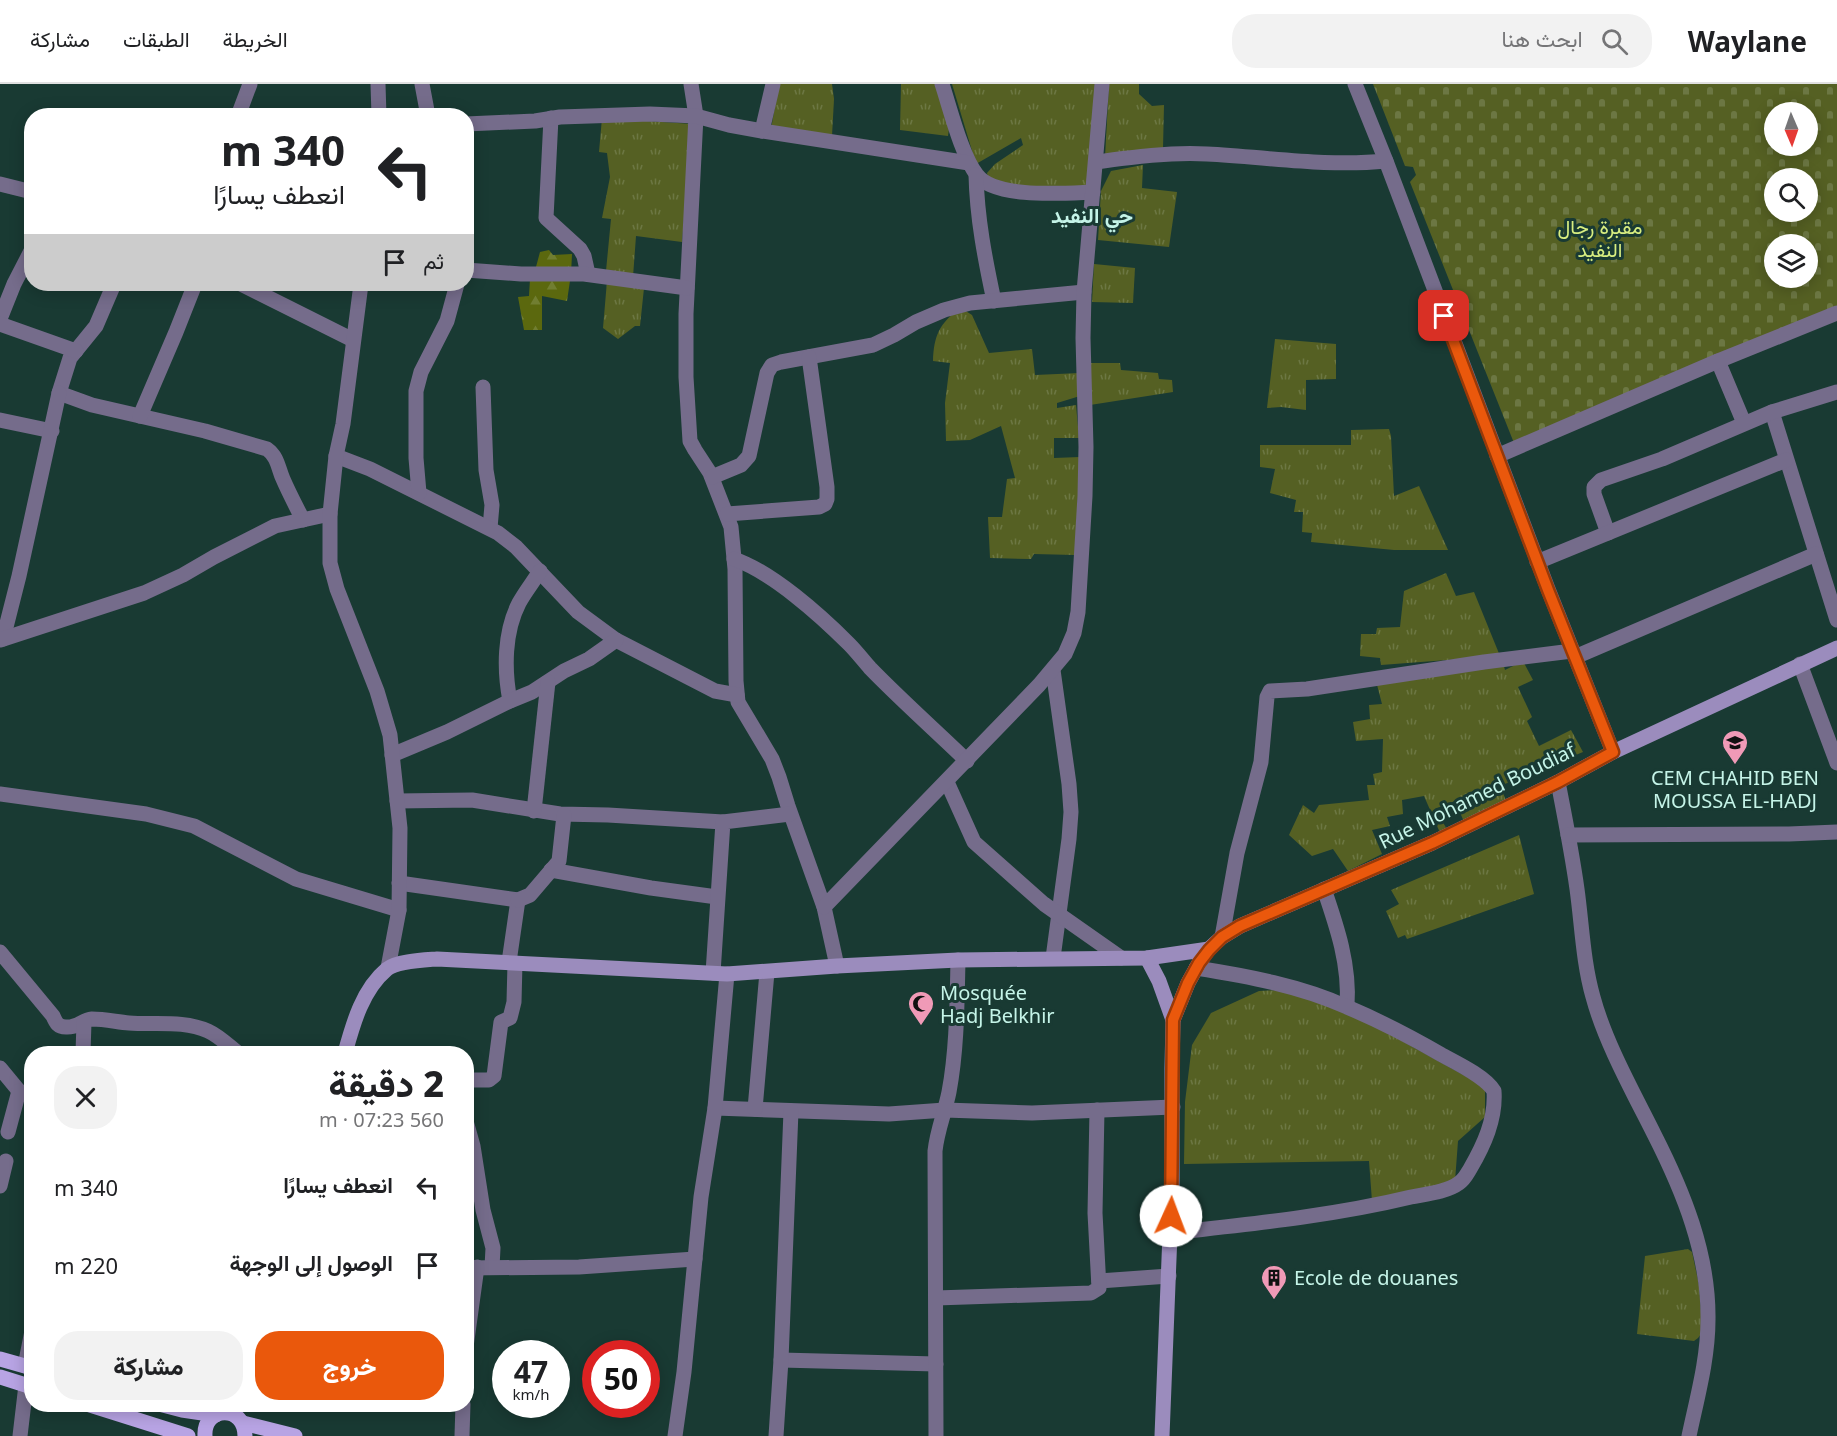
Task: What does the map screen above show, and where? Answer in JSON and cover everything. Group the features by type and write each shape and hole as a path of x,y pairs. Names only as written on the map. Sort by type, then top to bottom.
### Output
{"main road":[{"name":"Rue Mohamed Boudiaf","path":"1162,1436 1169,1276 1173,1020 1188,983 1209,950 1222,937 1240,926 1432,843 1558,782 1613,752 1837,648"},
{"path":"347,1046 356,1015 370,989 388,968 404,963 437,959 720,973 958,960 1147,958 1209,950"},
{"name":"Rue Mohamed Boudiaf","path":"1147,958 1159,981 1173,1020"},
{"path":"0,1359 24,1366"},
{"path":"0,1377 24,1384"},
{"path":"112,1412 188,1436"},
{"path":"196,1412 216,1415 225,1413 295,1436"},
{"path":"205,1436 209,1420 216,1415"}],"street":[{"path":"241,108 250,84"},
{"path":"378,84 379,108"},
{"path":"422,84 426,108"},
{"path":"691,84 696,116 687,288 686,377 690,441 712,477 731,526 738,702 772,759 824,907 837,966"},
{"path":"762,131 772,84"},
{"path":"942,84 973,169 981,237 994,301"},
{"path":"824,907 1053,670 1065,654 1074,633 1078,612 1085,496 1084,292 1102,84"},
{"path":"1355,84 1537,562 1613,752"},
{"path":"474,124 535,122 552,118 627,114 696,116 729,125 973,169 986,184 996,189 1093,192"},
{"path":"552,118 546,218 580,249 588,274"},
{"path":"1096,162 1172,154 1206,154 1325,163 1386,161"},
{"path":"0,184 24,190"},
{"path":"0,319 24,265"},
{"path":"474,271 521,274 588,274 687,288"},
{"path":"2,639 59,393 70,358 96,326 111,291"},
{"path":"140,416 192,291"},
{"path":"255,291 354,340"},
{"path":"360,291 343,424 336,456 330,514 330,563 337,589 377,691 390,735 400,828 399,910 388,968"},
{"path":"419,493 416,458 416,391 421,372 447,321 455,291"},
{"path":"712,477 741,465 749,456 753,429 769,368 772,365 873,345 916,322 944,310 970,303 1084,292"},
{"path":"1497,456 1718,361 1837,313"},
{"path":"0,324 76,351"},
{"path":"727,513 819,507 825,504 827,487 809,357"},
{"path":"1718,361 1744,423"},
{"path":"483,387 486,470 492,505 490,528"},
{"path":"1608,533 1594,494 1594,487 1600,480 1662,459 1772,412 1837,392"},
{"path":"59,393 92,405 205,431 267,449 273,453 283,480 303,520"},
{"path":"1772,412 1837,620"},
{"path":"0,420 52,431"},
{"path":"336,456 370,469 490,528 516,547 578,612 616,640 715,692 737,694"},
{"path":"1537,562 1786,460"},
{"path":"2,639 144,592 183,575 275,526 330,514"},
{"path":"1222,937 1237,853 1261,762 1267,697 1270,691 1306,689 1473,663 1574,654 1816,554"},
{"path":"734,559 750,566 774,582 833,629 870,668 967,761"},
{"path":"510,701 505,672 507,642 518,604 540,571"},
{"path":"392,755 532,692 564,671 589,659 616,640"},
{"path":"1800,664 1837,763"},
{"path":"1053,670 1070,784 1071,812 1053,958"},
{"path":"534,811 548,682"},
{"path":"947,782 974,842 1059,915 1084,930 1121,958"},
{"path":"1558,782 1593,998 1619,1062 1684,1199 1702,1255 1707,1285 1706,1355 1689,1436"},
{"path":"0,794 146,814 194,826 296,879 399,910"},
{"path":"397,801 472,800 564,814 723,822 790,814"},
{"path":"399,883 518,900 530,895 560,861 564,814"},
{"path":"675,1436 707,1156 715,1108 720,973 717,897 723,822"},
{"path":"1568,835 1837,832"},
{"path":"551,870 717,897"},
{"path":"1324,889 1343,953 1348,984 1347,1006"},
{"path":"474,1080 489,1080 494,1076 501,1022 510,1018 514,1002 512,963 518,900"},
{"path":"0,952 53,1016 57,1024 62,1027 75,1027 87,1020 101,1019 187,1026 205,1030 229,1046"},
{"path":"936,1436 935,1151 950,1082 957,1019 958,960"},
{"path":"1170,1233 1306,1216 1386,1203 1453,1186 1464,1179 1482,1149 1492,1120 1494,1097 1492,1088 1458,1064 1397,1029 1347,1006 1308,993 1262,980 1196,968"},
{"path":"755,1109 767,972"},
{"path":"83,1046 84,1022"},
{"path":"0,1068 24,1093"},
{"path":"8,1132 24,1096"},
{"path":"715,1108 889,1114 945,1110 1032,1113 1173,1107"},
{"path":"936,1298 1091,1293 1099,1288 1095,1213 1097,1110"},
{"path":"776,1436 791,1111"},
{"path":"474,1146 484,1218 493,1248 478,1267 474,1294"},
{"path":"0,1186 6,1161"},
{"path":"478,1267 579,1267 695,1259"},
{"path":"1099,1281 1169,1276"},
{"path":"781,1360 936,1364"},
{"path":"20,1436 24,1412"},
{"path":"462,1436 463,1412"}],"green space":[{"path":"779,84 832,84 834,99 832,136 771,129"},
{"path":"901,84 936,84 950,121 948,136 900,130"},
{"path":"952,84 1096,84 1088,186 1073,198 989,181 987,173 995,164 1023,145 1021,138 976,164"},
{"path":"1109,84 1139,84 1139,94 1152,106 1164,105 1163,148 1105,157"},
{"name":"مقبرة رجال النفيد","path":"1373,84 1837,84 1837,306 1514,443 1410,182 1416,175 1413,167 1405,166"},
{"path":"602,118 692,124 682,242 636,236 633,277 606,271 611,219 602,218 610,177 607,153 599,152"},
{"path":"1143,165 1142,188 1177,192 1169,247 1098,240 1101,191 1111,171"},
{"path":"549,250 553,255 572,254 567,301 542,296 542,330 524,330 518,297 529,296 530,279 540,252"},
{"path":"1094,264 1135,268 1133,303 1092,302"},
{"path":"607,281 644,288 640,326 635,326 618,339 603,328"},
{"path":"961,308 972,315 989,353 1032,349 1035,375 1080,373 1080,396 1057,403 1057,408 1076,405 1079,438 1054,438 1054,458 1080,457 1075,555 1034,554 1031,559 990,558 988,517 1002,517 1007,479 1015,478 1001,426 970,440 946,441 945,403 950,363 933,361 934,352 939,331 947,319"},
{"path":"1275,339 1336,344 1336,379 1306,380 1306,410 1267,408"},
{"path":"1089,363 1120,363 1121,370 1158,373 1159,379 1172,380 1173,392 1090,405"},
{"path":"1389,429 1394,496 1419,486 1448,550 1394,550 1311,542 1312,533 1302,532 1303,512 1294,512 1296,500 1270,493 1275,469 1260,467 1260,445 1351,445 1351,430"},
{"path":"1446,573 1456,596 1474,592 1500,656 1381,665 1380,658 1360,656 1361,634 1376,634 1377,628 1400,627 1404,591"},
{"path":"1523,661 1533,680 1518,687 1532,717 1527,721 1539,746 1571,730 1583,752 1500,786 1508,805 1465,824 1455,801 1435,809 1448,831 1441,835 1424,796 1402,800 1403,814 1387,817 1390,826 1372,830 1382,854 1348,871 1333,849 1312,856 1289,835 1303,805 1314,813 1319,805 1369,800 1367,785 1375,785 1373,774 1382,772 1383,739 1356,741 1353,722 1370,719 1369,705 1382,704 1376,681 1503,663 1505,670"},
{"path":"1519,835 1534,894 1407,939 1405,935 1398,938 1386,911 1399,904 1391,890"},
{"path":"1279,990 1339,1006 1485,1087 1485,1117 1458,1141 1455,1181 1372,1201 1369,1161 1184,1164 1185,1102 1192,1045 1211,1013 1259,991"},
{"path":"1688,1249 1692,1252 1699,1285 1701,1334 1694,1341 1637,1334 1645,1256"}],"place":[{"name":"CEM CHAHID BEN MOUSSA EL-HADJ","path":"1735,766"},
{"name":"Mosquée Hadj Belkhir","path":"921,1027"},
{"name":"Ecole de douanes","path":"1274,1301"}],"district":[{"name":"حي النفيد","path":"1092,216"}],"route":[{"path":"1171,1216 1173,1020 1188,983 1209,950 1222,937 1240,926 1432,843 1558,782 1613,752 1548,590 1444,316"}]}
